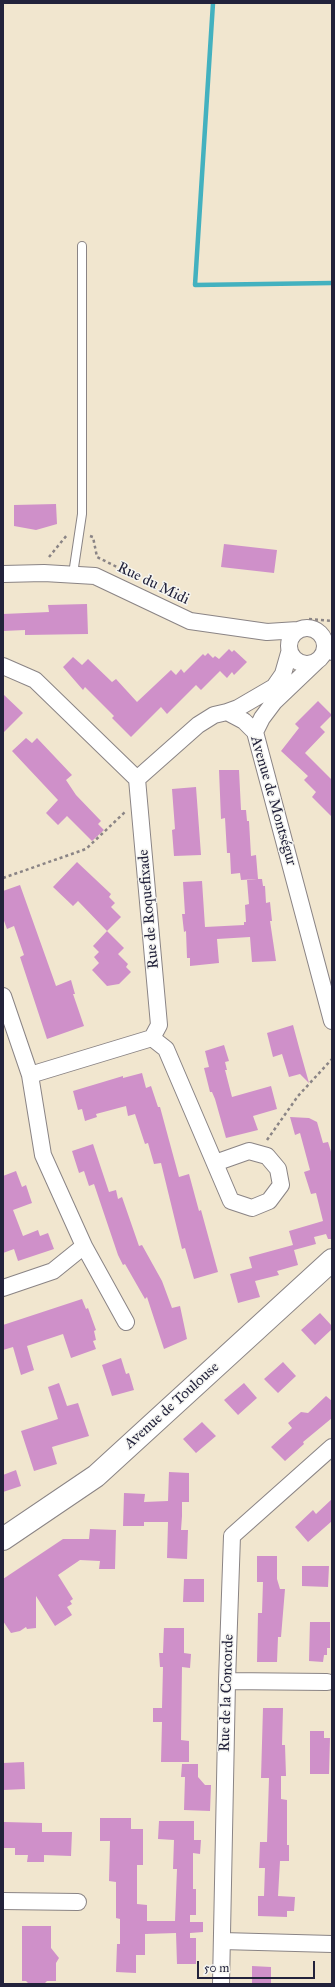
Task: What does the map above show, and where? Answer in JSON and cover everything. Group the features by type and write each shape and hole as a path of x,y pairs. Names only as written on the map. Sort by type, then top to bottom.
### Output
{"street":[{"name":"Rue du Midi","path":"3,574 73,574 95,576 190,621 267,632 300,624 324,633 323,638 326,654"},
{"path":"3,666 35,680 137,779 198,725 214,715 238,708 274,687 284,674 291,636 300,624"},
{"path":"267,632 289,651 295,660 303,664 326,654"},
{"path":"255,732 262,718 274,702 326,654"},
{"name":"Avenue de Montségur","path":"227,712 244,721 255,732 332,1022"},
{"name":"Rue de Roquefixade","path":"137,779 140,799 159,1025 152,1038"},
{"path":"3,996 30,1075 43,1155 84,1246 126,1322"},
{"path":"30,1075 152,1038 166,1049 231,1201 252,1208 269,1201 281,1185 278,1169 267,1156 249,1151 215,1163"},
{"path":"3,1288 53,1271 84,1246"},
{"name":"Avenue de Toulouse","path":"3,1539 96,1476 332,1260"},
{"name":"Rue de la Concorde","path":"221,1984 227,1681 232,1536 332,1447"},
{"path":"227,1681 327,1682"},
{"path":"3,1902 78,1902"},
{"path":"222,1941 332,1944"}],"lane":[{"path":"73,574 80,536 82,514 82,246"}],"path":[{"path":"44,558 50,557 66,535 80,536"},
{"name":"Rue du Midi","path":"80,536 93,536 97,557 118,568"},
{"path":"300,624 332,621"},
{"path":"3,878 86,849 140,799"},
{"path":"258,1154 298,1096 332,1060"}],"building":[{"path":"56,504 57,524 36,530 14,526 14,505"},
{"path":"224,544 277,550 274,573 221,567"},
{"path":"87,604 88,634 25,635 25,630 3,631 3,614 49,612 48,605"},
{"path":"229,649 232,652 234,650 247,662 234,675 232,672 227,678 220,671 201,690 196,685 167,714 161,707 131,737 112,718 114,716 85,687 83,690 63,667 73,657 82,665 88,659 112,682 116,679 137,702 171,670 176,675 181,669 184,673 203,654 205,656 208,653 213,658 215,656 219,659"},
{"path":"3,694 23,713 3,733"},
{"path":"318,701 332,715 320,727 325,732 305,753 332,780 332,817 312,797 316,792 304,780 308,776 281,751 299,728 295,724"},
{"path":"26,738 32,743 37,738 72,775 66,780 76,795 101,821 98,824 104,830 92,841 67,816 58,825 46,813 58,800 12,751"},
{"path":"219,770 239,770 241,810 246,810 247,821 249,821 251,856 256,855 258,879 262,879 263,886 265,886 266,903 270,902 272,921 270,921 276,961 252,962 250,937 217,939 219,963 190,966 190,958 187,958 186,931 184,932 182,914 185,914 183,882 202,881 205,927 244,925 244,922 246,922 245,905 249,904 247,880 257,879 241,880 240,873 231,874 230,853 227,853 225,818 221,819"},
{"path":"196,787 201,855 174,856 172,830 175,829 172,789"},
{"path":"77,862 111,894 109,897 115,903 111,907 121,917 107,931 78,901 73,906 53,887"},
{"path":"20,885 56,986 71,980 75,994 73,994 84,1026 47,1039 20,957 24,955 14,926 7,929 3,918 3,891"},
{"path":"107,931 124,948 118,954 128,964 126,967 131,972 119,984 107,986 92,970 99,963 94,957 99,952 93,946"},
{"path":"293,1025 309,1083 300,1074 289,1077 282,1054 273,1057 267,1033"},
{"path":"224,1045 229,1061 225,1062 227,1070 225,1070 232,1097 271,1086 277,1109 253,1116 258,1130 226,1138 215,1099 212,1092 210,1092 204,1068 209,1067 205,1051"},
{"path":"142,1073 146,1088 151,1086 158,1107 160,1107 179,1177 189,1174 199,1211 201,1210 218,1272 194,1279 185,1248 182,1249 161,1163 154,1164 148,1143 145,1144 135,1114 128,1116 126,1106 96,1114 97,1117 85,1121 82,1109 78,1110 73,1091 123,1076 123,1078"},
{"path":"290,1117 309,1118 317,1122 323,1143 328,1142 332,1155 332,1239 328,1239 326,1234 314,1237 316,1244 294,1250 298,1265 277,1271 279,1275 255,1281 260,1297 238,1303 230,1274 252,1268 249,1257 293,1245 289,1231 323,1221 316,1193 311,1194 304,1172 310,1170 300,1133 295,1135"},
{"path":"93,1144 109,1192 116,1190 118,1199 122,1197 139,1246 142,1245 162,1281 172,1308 180,1306 187,1339 164,1349 147,1297 145,1299 125,1264 123,1265 118,1255 94,1184 89,1186 84,1171 79,1173 72,1151"},
{"path":"16,1171 22,1187 26,1185 32,1203 13,1210 23,1236 38,1230 40,1236 48,1233 54,1249 18,1261 14,1249 3,1253 3,1176"},
{"path":"82,1299 86,1309 88,1308 96,1330 94,1331 96,1340 93,1341 96,1349 71,1358 63,1334 27,1346 34,1370 21,1375 13,1347 3,1350 3,1325"},
{"path":"320,1313 332,1326 332,1329 315,1345 301,1330"},
{"path":"121,1358 126,1374 129,1373 134,1390 112,1396 102,1365"},
{"path":"283,1362 296,1376 278,1393 264,1379"},
{"path":"59,1383 67,1406 78,1403 89,1436 52,1447 57,1464 34,1471 21,1431 58,1419 48,1387"},
{"path":"244,1383 257,1398 238,1415 224,1400"},
{"path":"326,1396 332,1401 332,1418 303,1442 304,1444 285,1461 271,1447 292,1428 288,1423 301,1412 308,1413"},
{"path":"202,1422 216,1436 196,1453 183,1439"},
{"path":"16,1470 21,1486 3,1492 3,1475"},
{"path":"169,1472 189,1473 189,1502 182,1502 181,1530 188,1530 187,1559 167,1558 168,1522 144,1522 144,1526 123,1526 124,1493 145,1494 144,1502 168,1501"},
{"path":"332,1499 332,1521 308,1542 295,1527 313,1510 316,1514"},
{"path":"90,1529 116,1530 115,1569 99,1569 100,1561 80,1560 58,1575 73,1599 70,1601 72,1604 67,1607 72,1615 55,1626 36,1596 36,1628 27,1629 26,1627 20,1631 11,1633 3,1621 3,1579 63,1539 89,1539"},
{"path":"257,1556 277,1556 277,1579 280,1589 285,1589 281,1637 278,1637 277,1662 257,1662 258,1613 262,1613 263,1582 257,1582"},
{"path":"302,1566 329,1566 328,1587 302,1586"},
{"path":"184,1579 204,1579 204,1602 183,1602"},
{"path":"310,1622 330,1622 330,1648 327,1648 327,1655 324,1655 323,1662 309,1661"},
{"path":"164,1628 184,1628 184,1653 191,1654 190,1668 182,1667 181,1740 189,1741 189,1762 161,1762 162,1722 153,1722 153,1708 162,1708 163,1667 160,1667 159,1653 163,1653"},
{"path":"263,1708 283,1708 282,1745 285,1745 286,1776 281,1776 281,1799 287,1800 287,1845 289,1845 289,1861 280,1861 278,1896 295,1897 294,1911 287,1911 287,1917 258,1916 258,1896 264,1896 265,1868 259,1868 260,1842 267,1842 269,1778 261,1778"},
{"path":"310,1731 324,1731 324,1738 330,1738 329,1774 310,1774"},
{"path":"24,1762 25,1789 3,1790 3,1763"},
{"path":"182,1764 198,1764 198,1777 205,1785 211,1785 210,1811 184,1810 185,1777 181,1777"},
{"path":"100,1818 131,1818 131,1829 143,1829 143,1865 137,1865 137,1904 147,1905 147,1921 175,1921 177,1869 173,1869 174,1840 158,1839 159,1821 194,1821 194,1840 201,1840 200,1854 193,1853 193,1889 196,1889 196,1915 190,1915 190,1922 203,1922 203,1932 190,1933 190,1938 196,1938 196,1964 177,1964 176,1933 145,1934 145,1955 136,1955 136,1973 116,1972 117,1944 120,1944 120,1919 116,1918 116,1882 109,1881 110,1841 100,1841"},
{"path":"4,1822 42,1823 42,1832 72,1832 71,1856 44,1855 44,1862 27,1862 28,1855 15,1855 15,1848 3,1848"},
{"path":"22,1926 51,1926 51,1948 59,1958 56,1963 56,1981 47,1981 44,1984 29,1984 26,1981 22,1981"},
{"path":"252,1966 271,1967 271,1984 252,1984"}],"waterway":[{"path":"213,3 195,285 332,283"}]}
